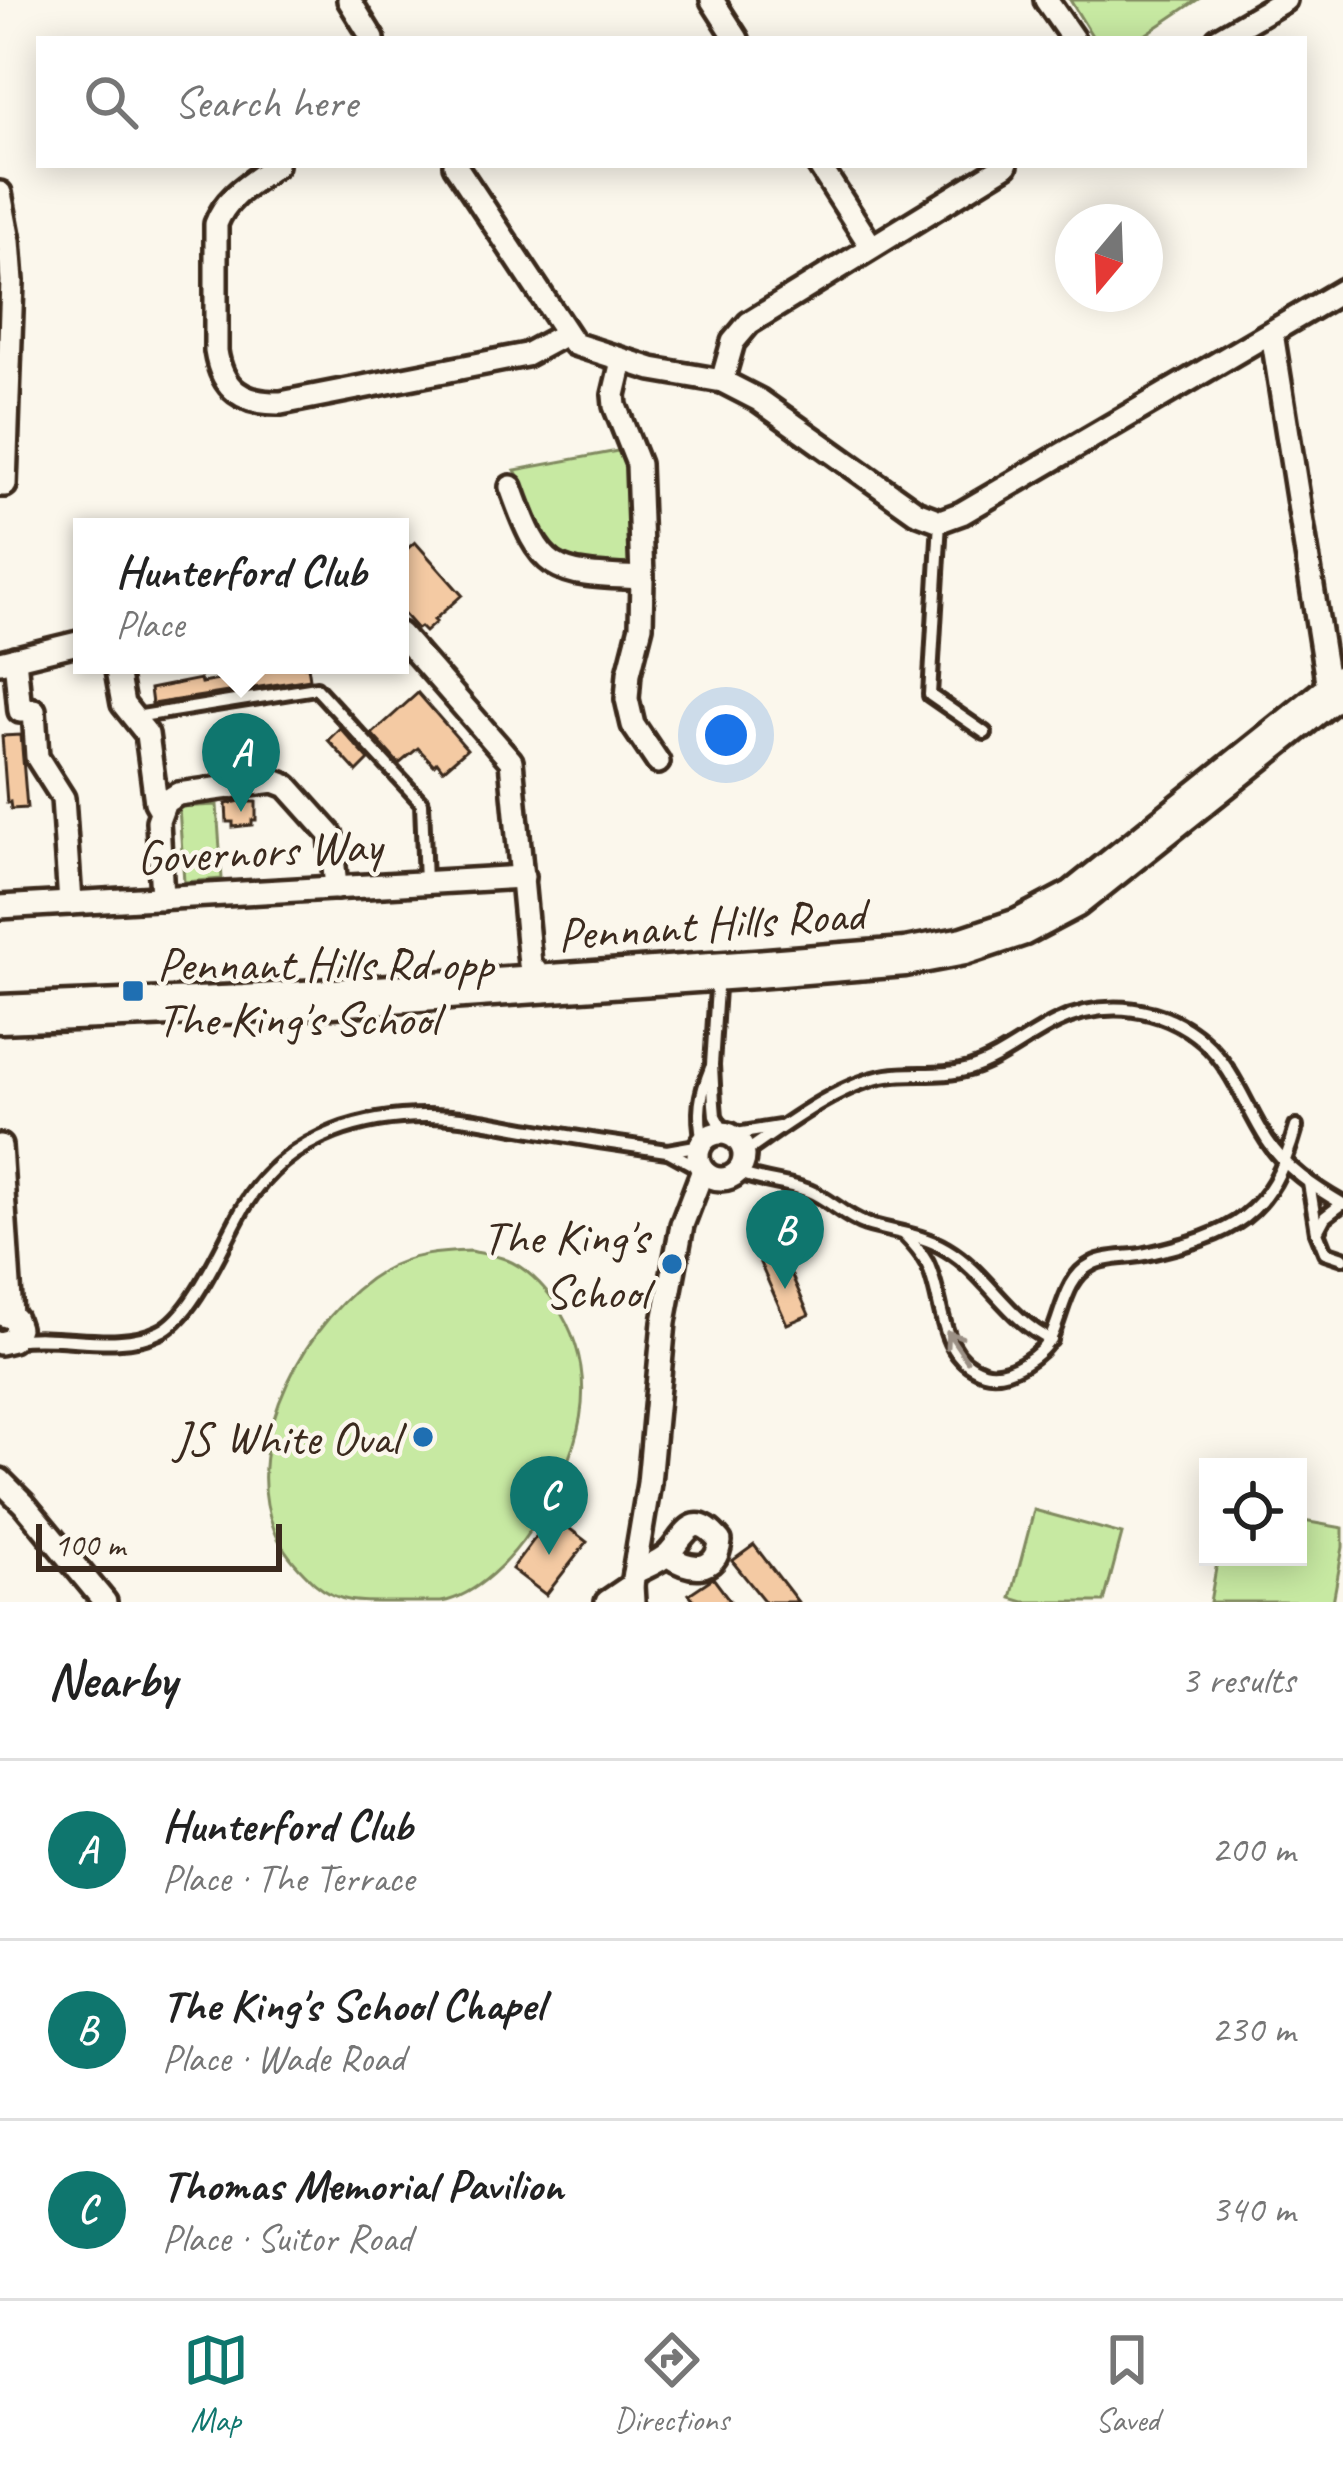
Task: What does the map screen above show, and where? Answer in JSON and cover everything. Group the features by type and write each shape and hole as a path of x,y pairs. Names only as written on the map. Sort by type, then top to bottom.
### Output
{"highway":[{"name":"Pennant Hills Road","path":"0,1014 245,1004 538,973 937,952 989,939 1074,899 1339,694"},
{"name":"Pennant Hills Road","path":"0,1036 923,973 966,964 1066,924 1138,874 1297,739 1339,694"}],"street":[{"path":"349,0 371,36"},
{"path":"712,0 735,36"},
{"path":"1046,0 1071,36"},
{"path":"1223,36 1285,0"},
{"path":"457,168 578,347 722,381 748,392 916,512 940,521 962,513 1343,290"},
{"path":"821,168 872,246"},
{"path":"722,381 733,342 749,323 1001,168"},
{"path":"247,174 224,205 215,232 215,351 224,380 245,397 281,403 526,355 566,334"},
{"path":"0,193 12,281 5,347 4,484 0,485"},
{"path":"1272,333 1339,694"},
{"path":"622,361 615,406 638,464 642,578 641,626 627,699 633,725 658,762"},
{"path":"511,487 532,543 545,558 581,575 642,578"},
{"path":"70,903 63,798 37,757 34,710 20,711 8,660 73,644"},
{"path":"409,644 511,761 538,973"},
{"path":"118,674 123,704 147,734 160,809"},
{"path":"162,898 158,831 165,802 178,794 274,781 287,786 331,835 336,888"},
{"name":"Governors Way","path":"0,907 523,877"},
{"path":"702,1143 698,1157 723,1159"},
{"path":"0,1146 6,1332"},
{"path":"633,1587 649,1483 664,1322 687,1208 723,1159"},
{"path":"0,1480 105,1602"},
{"path":"608,1602 633,1587 667,1555"}],"lane":[{"path":"940,521 930,694 985,733"},
{"path":"135,717 316,688 422,803 425,883"},
{"path":"716,988 712,1065 723,1159"},
{"path":"723,1159 866,1081 970,1069 1008,1053 1055,1022 1110,1008 1158,1015 1200,1038 1231,1073 1268,1143 1309,1184 1342,1204 1325,1217 1317,1232"},
{"path":"667,1151 702,1143 697,1115 712,1065"},
{"path":"6,1332 117,1341 162,1332 188,1305 248,1200 287,1155 335,1129 387,1117 451,1117 723,1159 752,1178 800,1187 859,1222 937,1243 983,1280 1015,1317 1051,1340"},
{"path":"723,1159 783,1126"},
{"path":"904,1234 927,1263 950,1343 960,1358 979,1370 1009,1372 1051,1340 1076,1278 1094,1262 1186,1244 1233,1225 1258,1208 1286,1163 1296,1127"},
{"path":"1309,1184 1325,1252 1343,1258"}],"green space":[{"path":"1070,0 1197,0 1143,36 1092,36"},
{"path":"623,450 633,567 575,567 547,539 515,470"},
{"path":"217,805 222,879 184,882 179,807"},
{"name":"JS White Oval","path":"471,1251 503,1258 527,1272 550,1295 570,1330 583,1388 573,1446 562,1474 514,1552 468,1592 441,1602 362,1602 333,1595 315,1583 283,1547 266,1495 273,1420 287,1383 330,1317 356,1290 384,1270 415,1257"},
{"path":"1034,1510 1122,1534 1104,1602 1011,1598"},
{"path":"1307,1522 1343,1528 1333,1602 1210,1602 1216,1566 1307,1566"}],"building":[{"path":"415,542 462,595 425,632 409,620 409,547"},
{"path":"309,674 310,679 152,704 150,689"},
{"path":"418,693 467,749 443,770 418,748 399,764 372,734"},
{"path":"340,728 369,760 357,772 328,740"},
{"path":"21,735 27,808 11,809 2,736"},
{"path":"256,802 256,820 252,825 233,827 233,822 227,822 226,804"},
{"path":"782,1253 809,1315 787,1324 760,1263"},
{"path":"552,1515 587,1542 546,1595 512,1569"},
{"path":"754,1545 798,1602 765,1602 732,1561"},
{"path":"713,1578 731,1602 696,1602 689,1594"}],"place":[{"name":"Hunterford Club","path":"241,812"},
{"name":"Pennant Hills Rd opp The King's School","path":"133,991"},
{"name":"The King's School","path":"672,1264"},
{"name":"The King's School Chapel","path":"785,1289"},
{"name":"JS White Oval","path":"423,1437"},
{"name":"Thomas Memorial Pavilion","path":"549,1555"}]}
